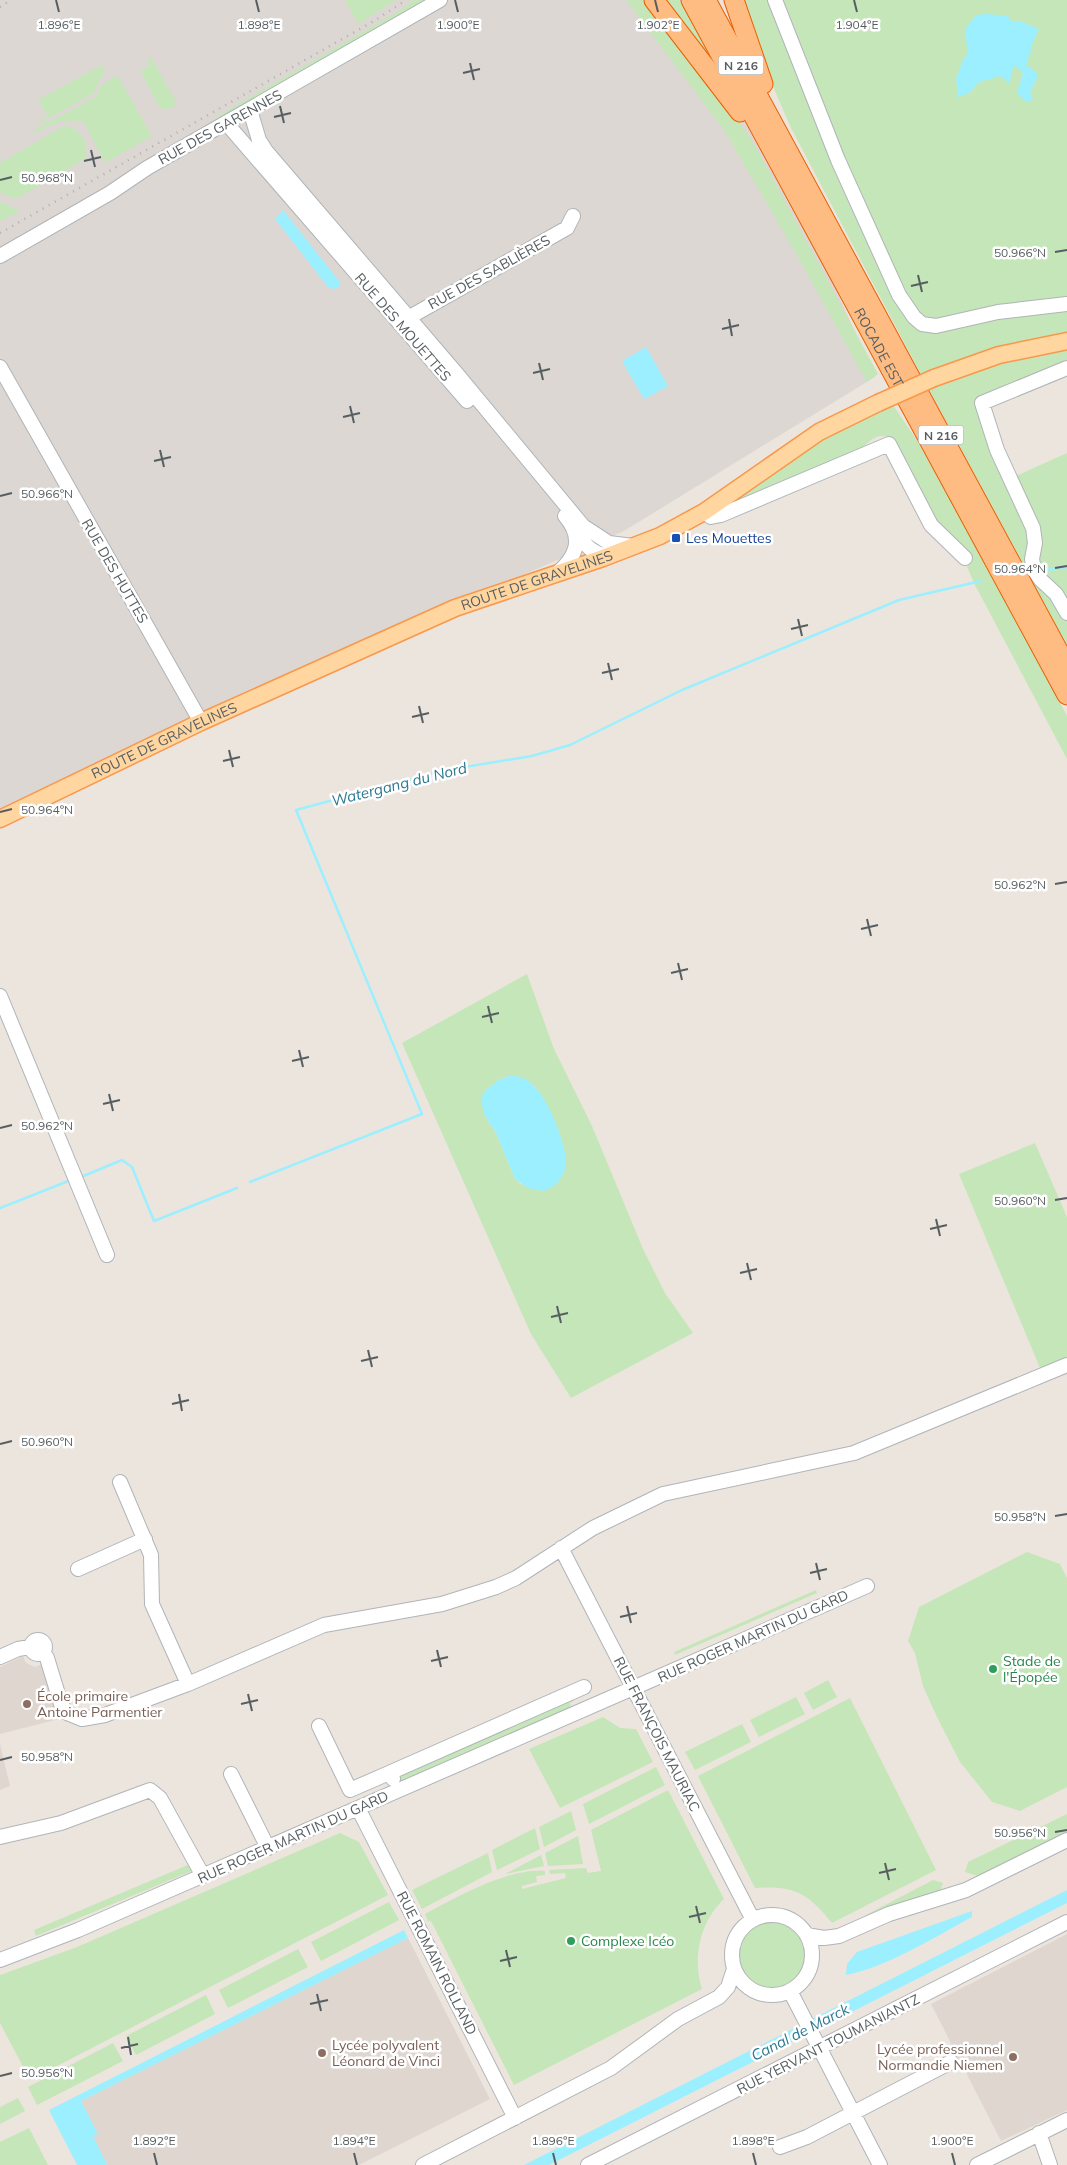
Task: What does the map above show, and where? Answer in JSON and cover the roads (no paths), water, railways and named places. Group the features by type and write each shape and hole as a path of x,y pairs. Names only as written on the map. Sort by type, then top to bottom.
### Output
{"highway":[{"path":"654,0 734,104 800,201"},
{"name":"ROCADE EST","path":"691,0 1067,695"},
{"name":"ROCADE EST","path":"706,0 1067,667"},
{"path":"734,0 754,62 772,107 777,131"}],"main road":[{"name":"ROUTE DE GRAVELINES","path":"0,819 200,722 455,608 582,566 602,554 636,546 679,526 704,512 806,440 846,417 934,378 999,354 1067,341"}],"street":[{"name":"RUE DES GARENNES","path":"0,256 110,193 147,168 227,124 440,0"},
{"path":"775,0 838,160 899,295 914,317 922,324 936,326 998,312 1067,304"},
{"name":"RUE DES MOUETTES","path":"250,110 259,140 266,151 563,513 579,529 609,544 636,546"},
{"name":"RUE DES MOUETTES","path":"227,124 405,321"},
{"name":"RUE DES SABLIÈRES","path":"405,321 567,228 573,216"},
{"name":"RUE DES HUTTES","path":"0,367 200,722"},
{"path":"1067,368 982,403 997,450 1033,528 1035,543 1032,559 1034,570 1041,580 1056,594 1067,613"},
{"path":"704,512 712,517 721,515 889,444 931,525 965,558"},
{"name":"RUE DES MOUETTES","path":"579,529 587,548 602,554"},
{"path":"556,574 568,563 573,555 579,529"},
{"path":"0,996 107,1255"},
{"path":"0,1657 18,1649 36,1649 51,1668 62,1707 67,1713 78,1718 105,1715 188,1684 324,1626 442,1604 496,1587 516,1578 601,1524 663,1494 854,1453 882,1444 1067,1365"},
{"path":"120,1482 152,1560 152,1604 188,1684"},
{"path":"78,1569 145,1539"},
{"name":"RUE FRANÇOIS MAURIAC","path":"561,1548 753,1920"},
{"name":"RUE ROGER MARTIN DU GARD","path":"0,1960 78,1930 268,1848 866,1586"},
{"name":"RUE ROGER MARTIN DU GARD","path":"319,1726 350,1790 580,1689 584,1709"},
{"path":"389,1773 398,1791"},
{"path":"231,1774 268,1848"},
{"path":"0,1836 61,1823 150,1790 160,1798 203,1876"},
{"name":"RUE ROMAIN ROLLAND","path":"358,1808 515,2118"},
{"path":"807,1935 824,1938 839,1936 889,1914 966,1890 1067,1840"},
{"path":"423,2165 600,2074 678,2019 720,1997 728,1987 734,1968 732,1951 735,1938 753,1920 770,1915 783,1916 798,1925 807,1935 812,1951 810,1968 804,1980 790,1991 774,1995 757,1992 743,1983 734,1968"},
{"name":"RUE YERVANT TOUMANIANTZ","path":"588,2165 817,2042 1067,1922"},
{"path":"790,1991 880,2165"},
{"path":"780,2147 807,2137 854,2114 951,2062"},
{"path":"994,2165 1067,2120"},
{"path":"977,2165 1041,2136 1067,2128"},
{"path":"1041,2136 1050,2165"}],"water":[{"path":"976,15 1008,16 1012,22 1020,21 1039,29 1026,65 1034,70 1038,76 1030,92 1033,100 1026,102 1017,93 1023,73 1015,65 1011,74 1010,84 1001,76 979,82 969,93 958,97 956,79 964,57 968,56 965,29"},
{"path":"283,210 339,281 339,287 334,289 328,287 275,219"},
{"path":"646,347 668,386 644,399 622,361"},
{"path":"510,1076 526,1079 537,1089 549,1107 562,1140 566,1159 565,1170 557,1183 543,1191 528,1188 515,1179 496,1133 484,1114 481,1099 484,1092 498,1080"},
{"name":"Canal de Marck","path":"1067,1890 1067,1903 549,2165 524,2165"},
{"path":"972,1911 972,1917 910,1950 878,1965 846,1975 847,1964 857,1952"},
{"path":"404,1930 408,1938 81,2101 98,2134 93,2136 107,2165 77,2165 49,2110"}],"waterway":[{"name":"Watergang du Nord","path":"1041,571 1067,567"},
{"name":"Watergang du Nord","path":"250,1182 422,1114 296,810 446,770 532,756 570,745 682,690 899,600 981,581"},
{"name":"Watergang du Nord","path":"81,1177 122,1160 132,1167 154,1221 237,1188"},
{"name":"Watergang du Nord","path":"0,1208 71,1180"}],"railway":[{"path":"0,7 11,0"},
{"path":"0,233 374,21 406,0"}],"place":[{"name":"Les Mouettes","path":"676,538"},
{"name":"Stade de l'Épopée","path":"993,1669"},
{"name":"École primaire Antoine Parmentier","path":"27,1704"},
{"name":"Complexe Icéo","path":"571,1941"},
{"name":"Lycée polyvalent Léonard de Vinci","path":"322,2053"},
{"name":"Lycée professionnel Normandie Niemen","path":"1013,2057"}]}
